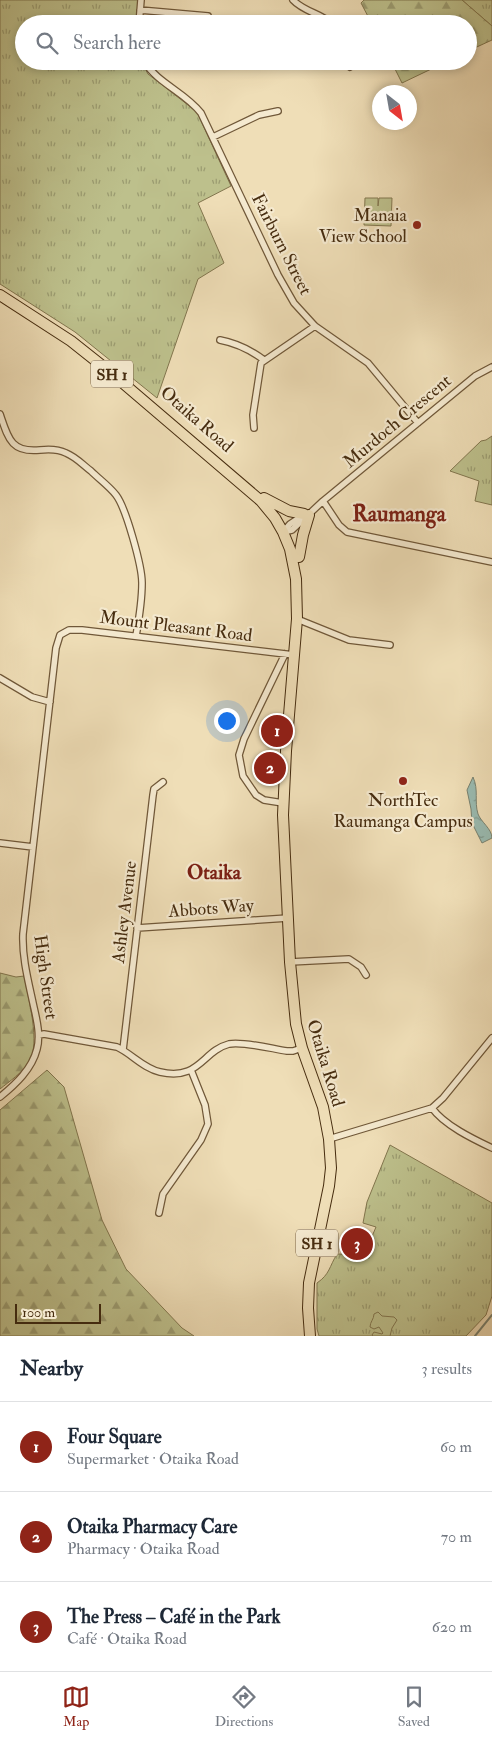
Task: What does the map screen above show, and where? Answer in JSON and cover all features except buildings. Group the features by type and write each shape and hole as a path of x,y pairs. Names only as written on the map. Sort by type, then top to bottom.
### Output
{"highway":[{"name":"Otaika Road","path":"0,289 71,336 151,401 264,498 278,513 299,557 302,586 301,601 290,654 283,827 293,1007 302,1048 323,1106 329,1140 330,1168 329,1186 309,1283 308,1308 311,1334"},
{"name":"Otaika Road","path":"0,295 60,333 110,372 261,502 287,530 294,565 297,619"},
{"path":"264,498 289,511 309,513 299,557"}],"street":[{"path":"140,15 141,0"},
{"path":"293,0 302,8 321,15"},
{"path":"140,10 197,15"},
{"name":"Fairburn Street","path":"150,70 160,80 195,105 201,113 278,275 294,303 314,326 368,363 418,423"},
{"path":"213,137 259,115 278,111"},
{"path":"254,428 253,415 260,366 264,360 314,326"},
{"path":"220,340 230,342 257,354 264,360"},
{"name":"Murdoch Crescent","path":"287,530 479,373 492,367"},
{"path":"0,414 9,439 15,446 27,450 54,449 66,452 114,491 120,500 126,515 141,575 136,636"},
{"path":"323,501 347,532 492,562"},
{"path":"297,619 348,640 390,645"},
{"name":"Mount Pleasant Road","path":"58,638 65,631 73,629 290,654"},
{"name":"High Street","path":"0,1097 28,1069 38,1048 39,1034 25,968 23,943 58,638"},
{"name":"Otaika Road","path":"283,803 264,800 256,794 243,776 239,755 244,739 290,654"},
{"path":"0,678 36,699 50,702"},
{"name":"Ashley Avenue","path":"123,1050 153,795 154,789 163,782"},
{"path":"0,843 33,847"},
{"name":"Abbots Way","path":"137,928 288,918"},
{"path":"290,962 349,959 361,967 366,975"},
{"path":"39,1034 106,1045 123,1050 147,1067 157,1071 172,1073 191,1070 200,1065 221,1047 233,1044 287,1051 302,1048"},
{"path":"329,1140 432,1108 443,1098 492,1038"},
{"path":"159,1213 163,1194 201,1140 208,1124 205,1105 191,1070"},
{"path":"432,1108 437,1115 492,1148"}],"green space":[{"path":"0,0 140,0 139,15 15,15 15,70 146,70 148,74 197,112 231,186 198,203 224,263 198,279 157,398 75,332 0,284"},
{"path":"364,0 462,0 492,26 492,40 477,47 477,15 367,15 361,3"},
{"path":"462,0 492,0 492,26"},
{"path":"396,70 429,70 402,83"},
{"path":"365,198 378,198 378,206 379,198 392,198 391,226 364,225"},
{"path":"492,436 492,505 475,501 479,481 450,471 481,441"},
{"path":"0,973 16,977 24,976 31,1008 34,1044 32,1054 26,1066 16,1077 0,1089"},
{"path":"47,1070 64,1087 102,1220 126,1269 182,1328 194,1336 0,1336 0,1110"},
{"path":"390,1145 492,1203 492,1296 486,1315 466,1336 319,1336 317,1329 317,1283 327,1273 337,1254 364,1255 376,1227 363,1223 367,1202"},
{"path":"378,1312 382,1316 394,1317 397,1320 390,1336 372,1335 374,1332 383,1333 379,1327 374,1329 370,1327 374,1314"}],"water":[{"path":"473,777 476,786 478,814 492,835 492,838 482,843 472,823 467,790"}],"waterway":[{"path":"475,1336 492,1315"}],"place":[{"name":"Manaia View School","path":"417,225"},
{"name":"Four Square","path":"277,731"},
{"name":"Otaika Pharmacy Care","path":"270,768"},
{"name":"NorthTec Raumanga Campus","path":"403,781"},
{"name":"The Press – Café in the Park","path":"357,1244"}],"district":[{"name":"Raumanga","path":"399,513"},
{"name":"Otaika","path":"214,872"}]}
